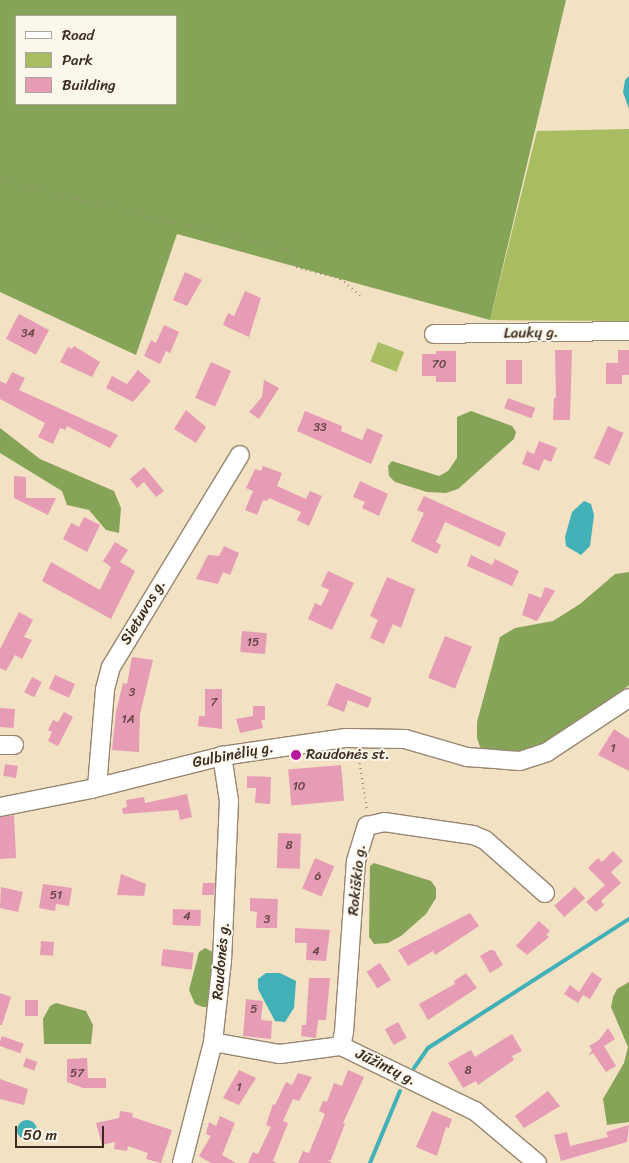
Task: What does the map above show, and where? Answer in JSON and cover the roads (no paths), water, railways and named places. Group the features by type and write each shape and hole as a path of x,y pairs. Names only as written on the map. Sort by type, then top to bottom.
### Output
{"street":[{"name":"Laukų g.","path":"434,334 629,331"},
{"name":"Sietuvos g.","path":"97,787 105,689 111,667 240,455"},
{"name":"Gulbinėlių g.","path":"0,807 97,787 222,756 356,738 405,739 466,757 520,761 547,752 626,705"},
{"name":"Raudonės g.","path":"182,1163 213,1042 226,889 229,801 222,756"},
{"name":"Rokiškio g.","path":"340,1046 344,1032 356,861 363,832 370,825 384,822 473,835 485,840 545,893"},
{"name":"Jūžintų g.","path":"213,1042 280,1054 340,1046 475,1111 537,1163"}],"water":[{"path":"629,76 629,109 623,92 625,80"},
{"path":"584,501 591,504 594,515 590,546 581,555 566,546 565,537 572,512"},
{"path":"266,973 280,973 296,981 294,1008 285,1022 275,1021 258,989 258,979"},
{"path":"27,1120 34,1123 37,1130 34,1137 27,1140 20,1137 17,1130 20,1123"}],"waterway":[{"path":"414,1068 428,1048 629,919"},
{"path":"370,1163 400,1091"}],"place":[{"name":"Raudonės st.","path":"296,755"}]}
